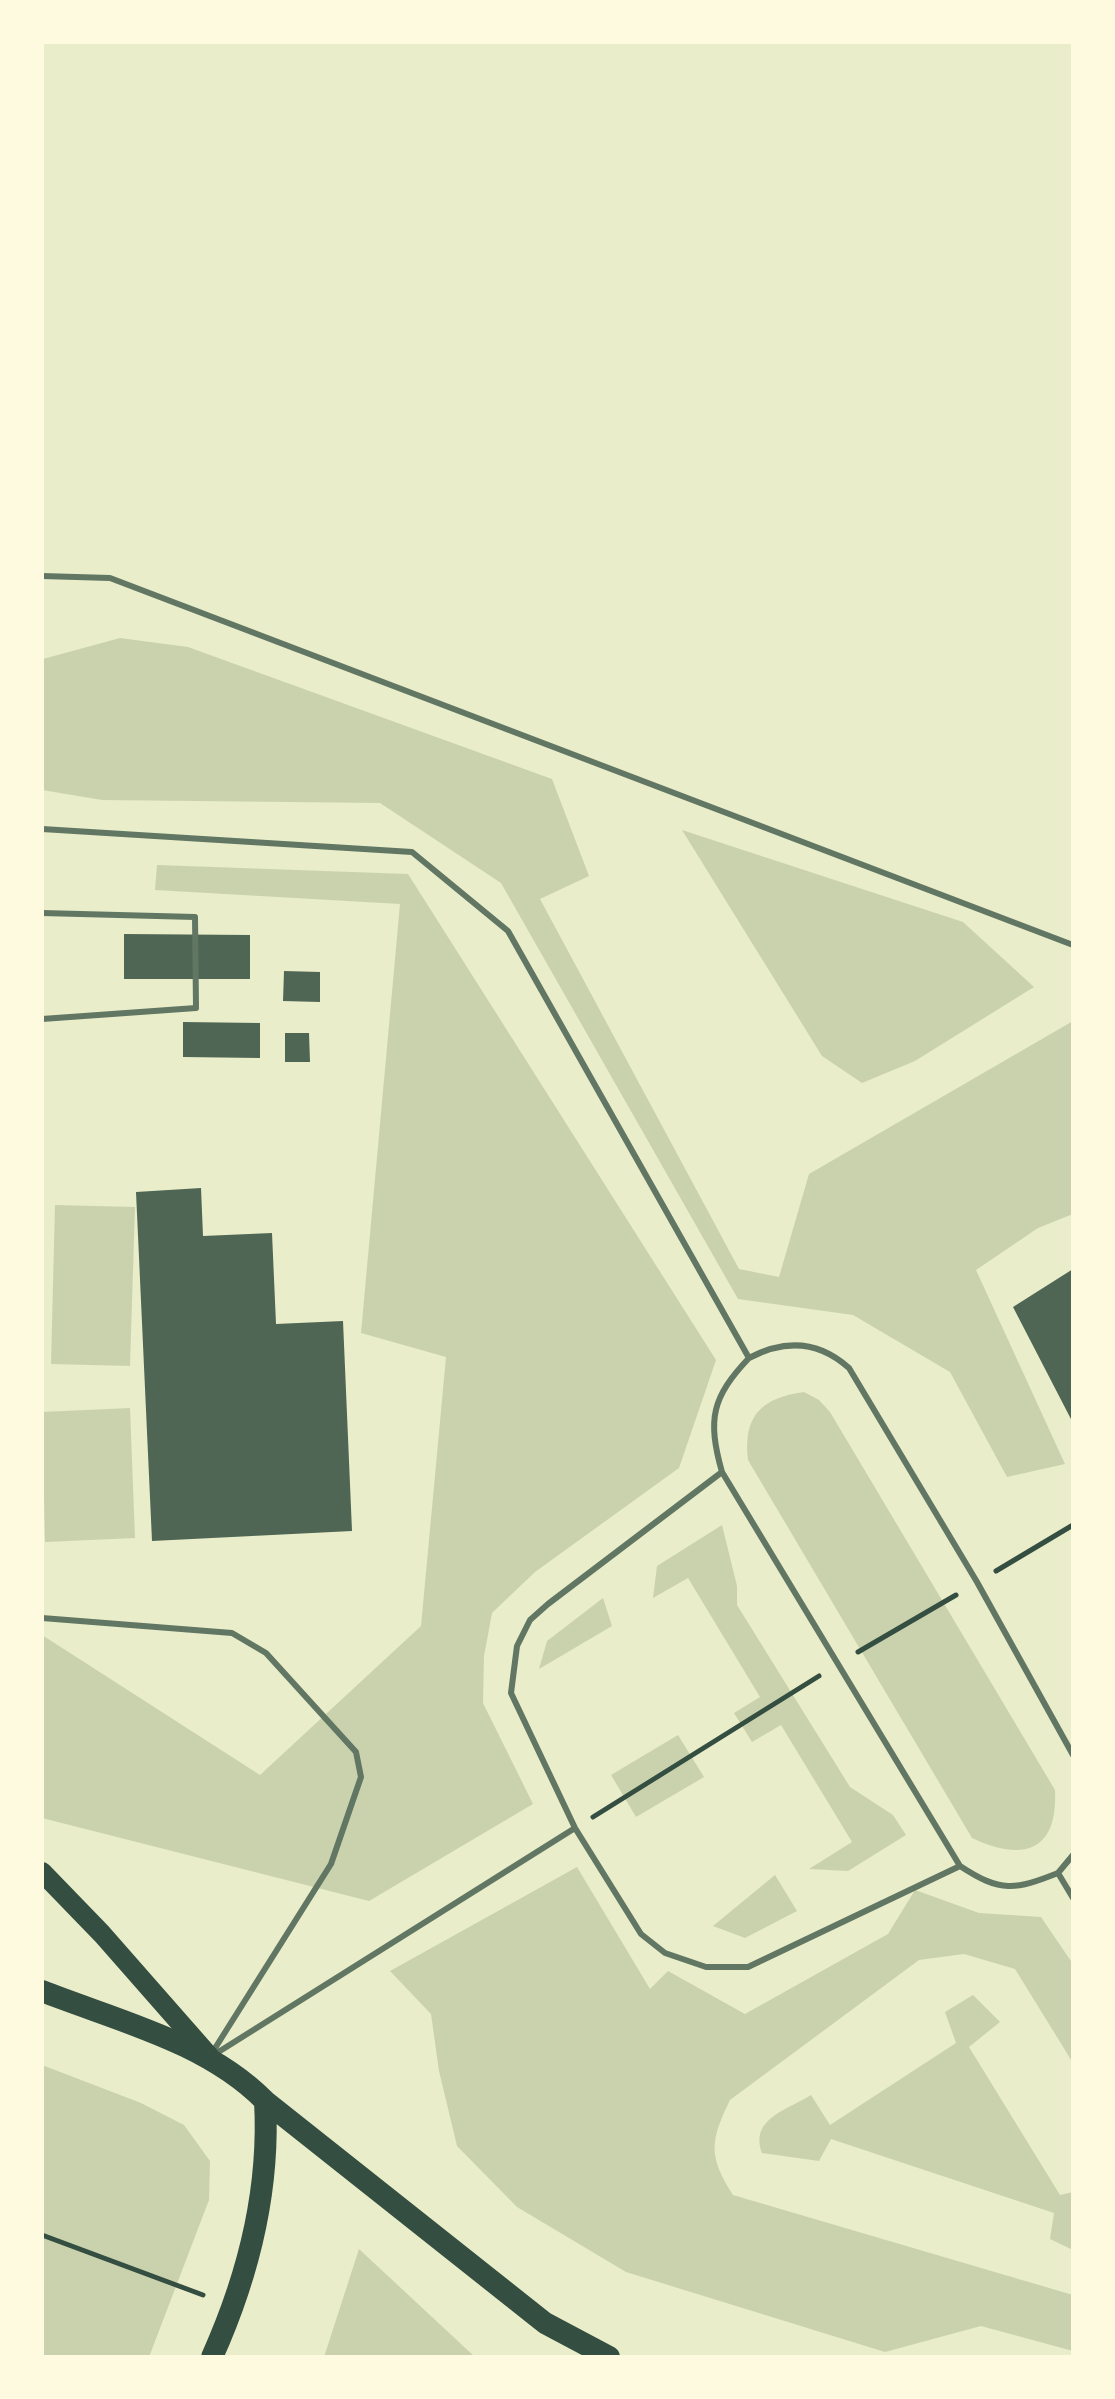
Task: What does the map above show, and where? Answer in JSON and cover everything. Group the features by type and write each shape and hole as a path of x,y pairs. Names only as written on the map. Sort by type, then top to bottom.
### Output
{"highway":[{"path":"42,1991 210,2057 240,2076 265,2101 545,2323 609,2357"},
{"path":"212,2357 234,2307 262,2192 267,2140 265,2101"}],"main road":[{"path":"42,1872 102,1934 210,2057"}],"lane":[{"path":"42,576 110,578 1073,945"},
{"path":"42,829 412,852 508,931 749,1358"},
{"path":"42,913 195,917 196,1008 42,1019"},
{"path":"1073,1755 977,1582 849,1368 820,1348 797,1345 770,1347 749,1358 723,1389 712,1422 722,1472 960,1866 983,1881 1020,1888 1058,1873 1073,1855"},
{"path":"722,1472 548,1604 530,1620 517,1646 511,1693 575,1828 641,1934 665,1953 706,1967 748,1967 960,1866"},
{"path":"42,1618 232,1633 266,1653 356,1752 361,1777 331,1864 210,2057"},
{"path":"210,2057 575,1828"},
{"path":"1058,1873 1073,1898"}],"path":[{"path":"42,2235 234,2307"}],"green space":[{"path":"120,638 188,647 552,779 589,876 540,899 739,1269 779,1277 809,1174 1073,1021 1073,1214 1038,1228 976,1270 1065,1464 1007,1477 950,1372 853,1315 738,1299 501,883 380,803 102,800 42,790 43,659"},
{"path":"682,830 963,922 1034,987 915,1061 862,1083 822,1056"},
{"path":"157,865 408,874 716,1360 679,1468 535,1572 492,1613 484,1656 483,1703 533,1804 369,1901 42,1818 42,1635 260,1775 421,1626 446,1357 361,1333 400,904 155,890"},
{"path":"55,1205 135,1207 130,1366 51,1364"},
{"path":"804,1392 819,1400 830,1412 1055,1790 1050,1827 1044,1839 1034,1846 1021,1850 1007,1849 972,1838 748,1460 749,1432 758,1412 776,1399"},
{"path":"130,1408 135,1538 45,1542 42,1412"},
{"path":"722,1525 737,1586 737,1605 850,1787 893,1815 906,1835 848,1871 809,1869 852,1842 781,1725 752,1742 734,1713 760,1697 688,1578 653,1598 657,1566"},
{"path":"603,1598 612,1626 539,1669 547,1641"},
{"path":"678,1735 704,1777 636,1817 611,1775"},
{"path":"577,1867 650,1989 668,1971 745,2014 888,1934 915,1890 979,1913 1041,1917 1073,1964 1073,2063 1015,1969 964,1954 919,1960 730,2100 719,2127 715,2148 719,2169 733,2195 1073,2295 1073,2351 981,2326 885,2352 626,2272 517,2207 457,2146 439,2071 431,2014 390,1971"},
{"path":"775,1875 797,1911 745,1938 713,1926"},
{"path":"973,1995 1000,2022 969,2047 1060,2195 1073,2192 1073,2250 1050,2239 1054,2213 831,2139 819,2161 762,2153 761,2132 765,2124 781,2111 811,2095 830,2125 956,2043 945,2012"},
{"path":"42,2065 141,2103 184,2125 210,2161 209,2200 149,2357 42,2357"},
{"path":"359,2249 475,2357 324,2357"}],"building":[{"path":"124,934 250,935 250,979 124,979"},
{"path":"284,971 320,972 320,1002 283,1001"},
{"path":"183,1022 260,1023 260,1058 183,1057"},
{"path":"285,1033 309,1033 310,1062 285,1062"},
{"path":"201,1188 203,1236 272,1233 276,1324 343,1321 352,1531 152,1541 136,1192"},
{"path":"1073,1269 1073,1423 1013,1307"}]}
